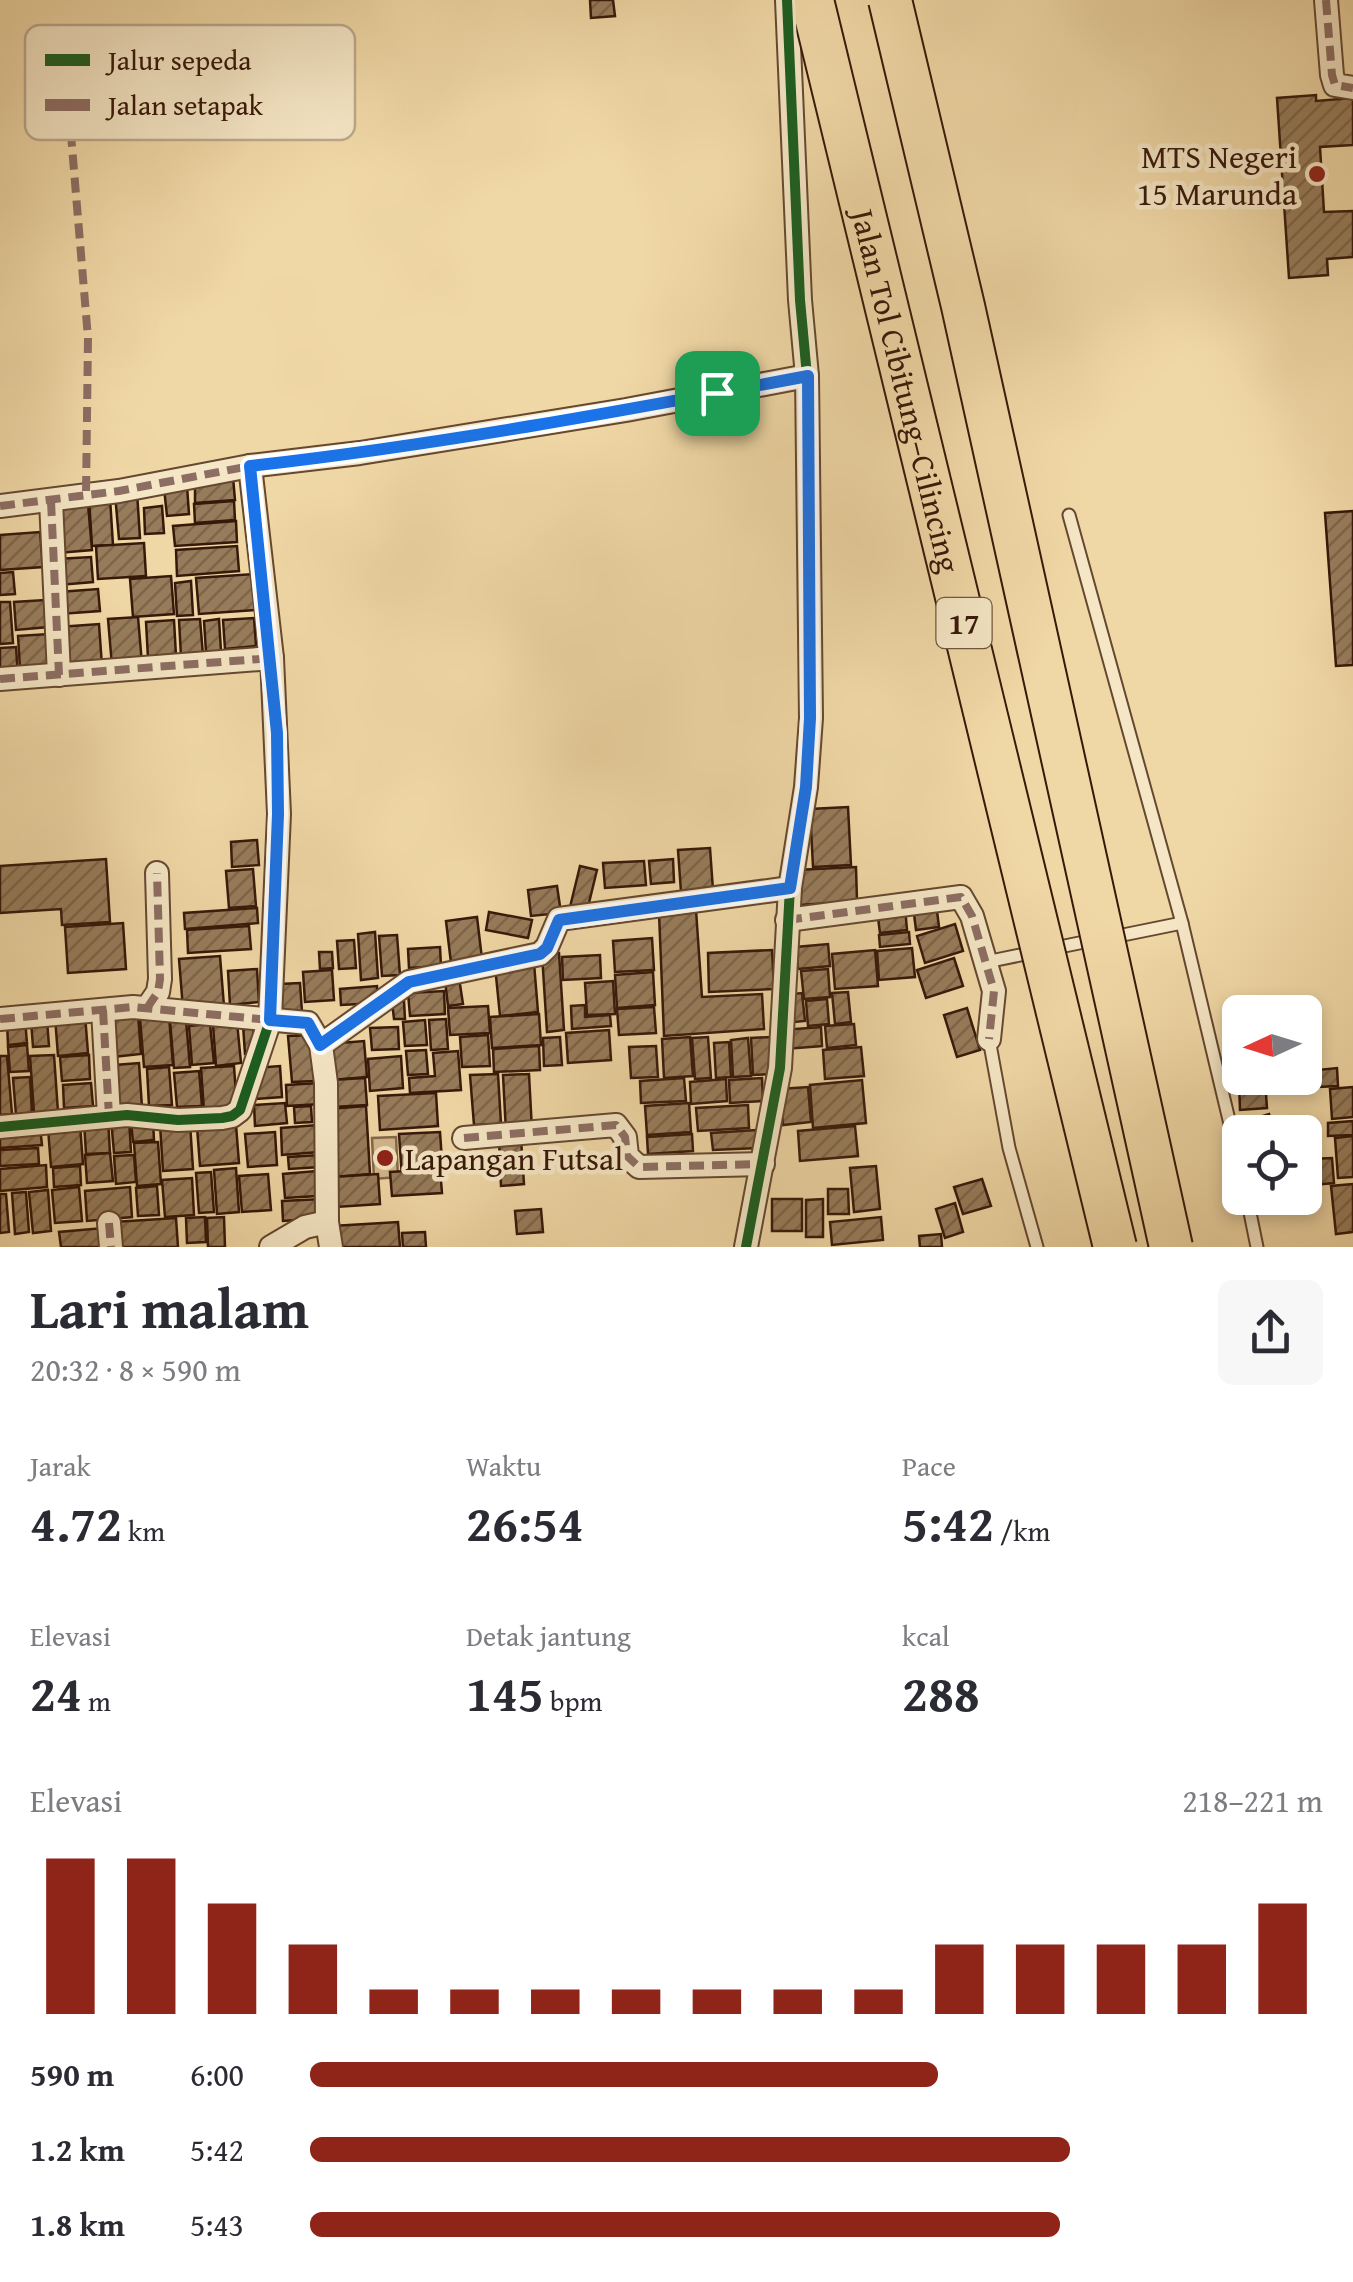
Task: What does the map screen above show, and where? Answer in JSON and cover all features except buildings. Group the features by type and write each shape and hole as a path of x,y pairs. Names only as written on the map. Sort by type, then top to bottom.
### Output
{"highway":[{"name":"Jalan Tol Cibitung–Cilincing","path":"812,0 1115,1247"},
{"name":"17","path":"890,0 963,306 1171,1247"}],"street":[{"path":"746,1247 780,1068 787,920 806,787 810,718 808,376 800,300 787,0"},
{"path":"1326,0 1332,76 1335,85 1353,88"},
{"path":"0,506 51,501 250,466 360,454 808,376"},
{"path":"0,1127 108,1116 178,1120 232,1116 240,1110 270,1020 278,814 272,658 250,466"},
{"path":"51,501 59,675"},
{"path":"0,680 272,658"},
{"path":"147,1008 158,992 160,980 158,872"},
{"path":"320,1045 409,982 540,954 547,948 559,920 790,888"},
{"path":"787,920 956,896 968,905 986,962 994,1000 990,1038"},
{"path":"0,1019 147,1008 308,1023 320,1045 326,1083 327,1222 331,1247"},
{"path":"103,1010 108,1116"},
{"path":"464,1138 616,1126 626,1137 627,1156 639,1167 763,1164"},
{"path":"110,1222 112,1247"},
{"path":"272,1247 304,1227 327,1222"}],"lane":[{"path":"1069,515 1182,924 1228,1115"},
{"path":"986,962 1182,924"},
{"path":"990,1038 1009,1148 1038,1247"},
{"path":"1250,1215 1257,1247"}],"shaded area":[{"name":"Lapangan Futsal","path":"396,1137 398,1177 374,1179 372,1138"}],"marked path":[{"path":"1326,0 1335,85 1353,88"},
{"path":"71,140 88,338 86,495"},
{"path":"0,506 119,491 250,466 360,453 807,376"},
{"path":"51,501 59,675"},
{"path":"0,679 272,658"},
{"path":"147,1008 158,992 160,979 157,873"},
{"path":"321,1045 409,982 540,954 559,919 790,888"},
{"path":"787,920 961,897 972,916 994,991 989,1039"},
{"path":"0,1019 133,1007 270,1020"},
{"path":"103,1010 109,1116"},
{"path":"464,1138 616,1125 625,1137 627,1156 639,1167 763,1164"},
{"path":"109,1223 111,1247"}],"cycle path":[{"path":"746,1247 780,1068 790,888 806,787 811,718 807,376 787,0"},
{"path":"0,1127 127,1115 178,1120 222,1118 240,1110 270,1020 279,814 272,658 250,466"}],"place":[{"name":"MTS Negeri 15 Marunda","path":"1317,174"},
{"name":"Lapangan Futsal","path":"385,1158"}],"route":[{"path":"808,376 810,718 806,787 790,888 559,920 544,952 409,982 320,1045 308,1023 270,1020 277,733 250,466 360,454 717,393 808,376"}]}
